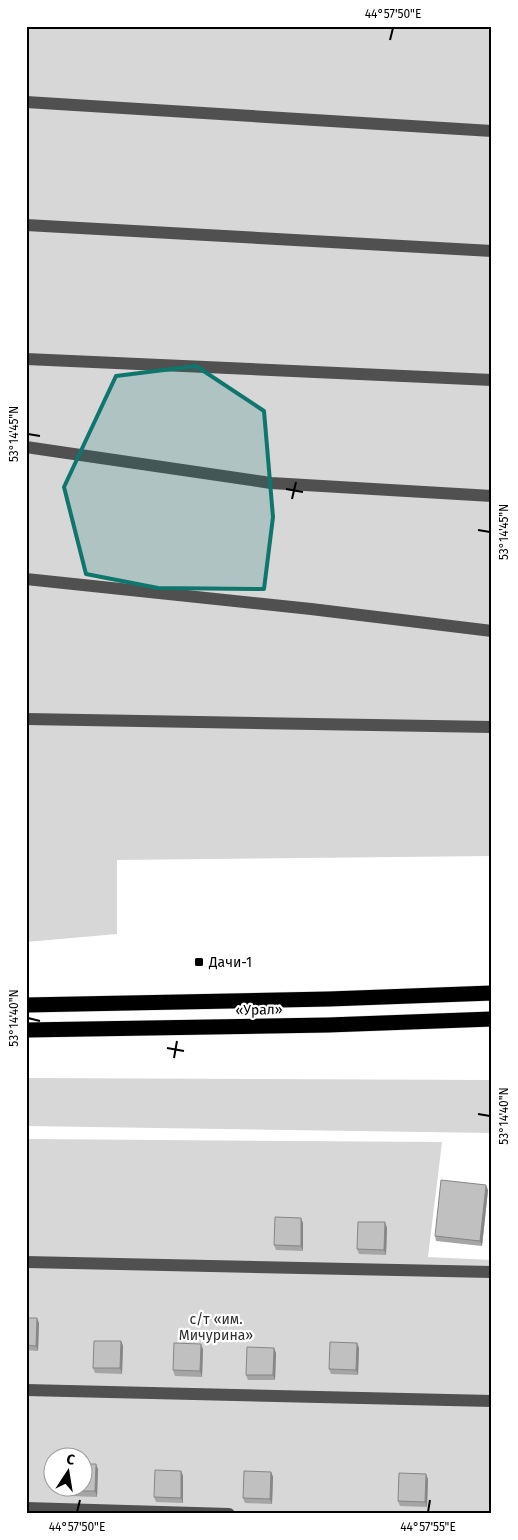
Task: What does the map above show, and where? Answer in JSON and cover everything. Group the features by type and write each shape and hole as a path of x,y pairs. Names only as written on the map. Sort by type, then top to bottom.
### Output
{"highway":[{"name":"«Урал»","path":"26,1005 320,1000 492,993"},
{"name":"«Урал»","path":"26,1030 328,1025 492,1019"}],"lane":[{"path":"26,102 492,130"},
{"path":"26,225 492,251"},
{"path":"26,359 492,380"},
{"path":"26,448 270,483 492,496"},
{"path":"26,579 310,609 492,631"},
{"path":"26,718 492,727"},
{"path":"26,1262 492,1272"},
{"path":"26,1390 492,1401"},
{"path":"26,1508 229,1514"}],"highlighted area":[{"path":"196,366 264,411 273,517 264,589 158,588 86,574 64,487 116,376"}],"green space":[{"path":"26,26 492,26 492,856 117,860 117,934 26,942"},
{"path":"26,1078 492,1080 492,1133 26,1126"},
{"name":"с/т «им. Мичурина»","path":"26,1139 442,1142 428,1257 492,1260 492,1514 26,1514"}],"building":[{"path":"441,1180 486,1185 480,1241 435,1236"},
{"path":"275,1217 301,1218 301,1246 274,1245"},
{"path":"358,1222 385,1222 384,1250 357,1249"},
{"path":"26,1318 37,1318 36,1346 26,1345"},
{"path":"94,1341 121,1341 120,1368 93,1368"},
{"path":"330,1342 357,1343 356,1370 329,1369"},
{"path":"174,1343 201,1344 200,1371 173,1370"},
{"path":"247,1347 274,1348 273,1375 246,1375"},
{"path":"92,1464 96,1464 95,1491 92,1491"},
{"path":"155,1470 181,1471 181,1498 154,1497"},
{"path":"244,1471 271,1472 270,1499 243,1498"},
{"path":"399,1473 426,1474 425,1502 398,1501"}],"place":[{"name":"Дачи-1","path":"199,962"}]}
